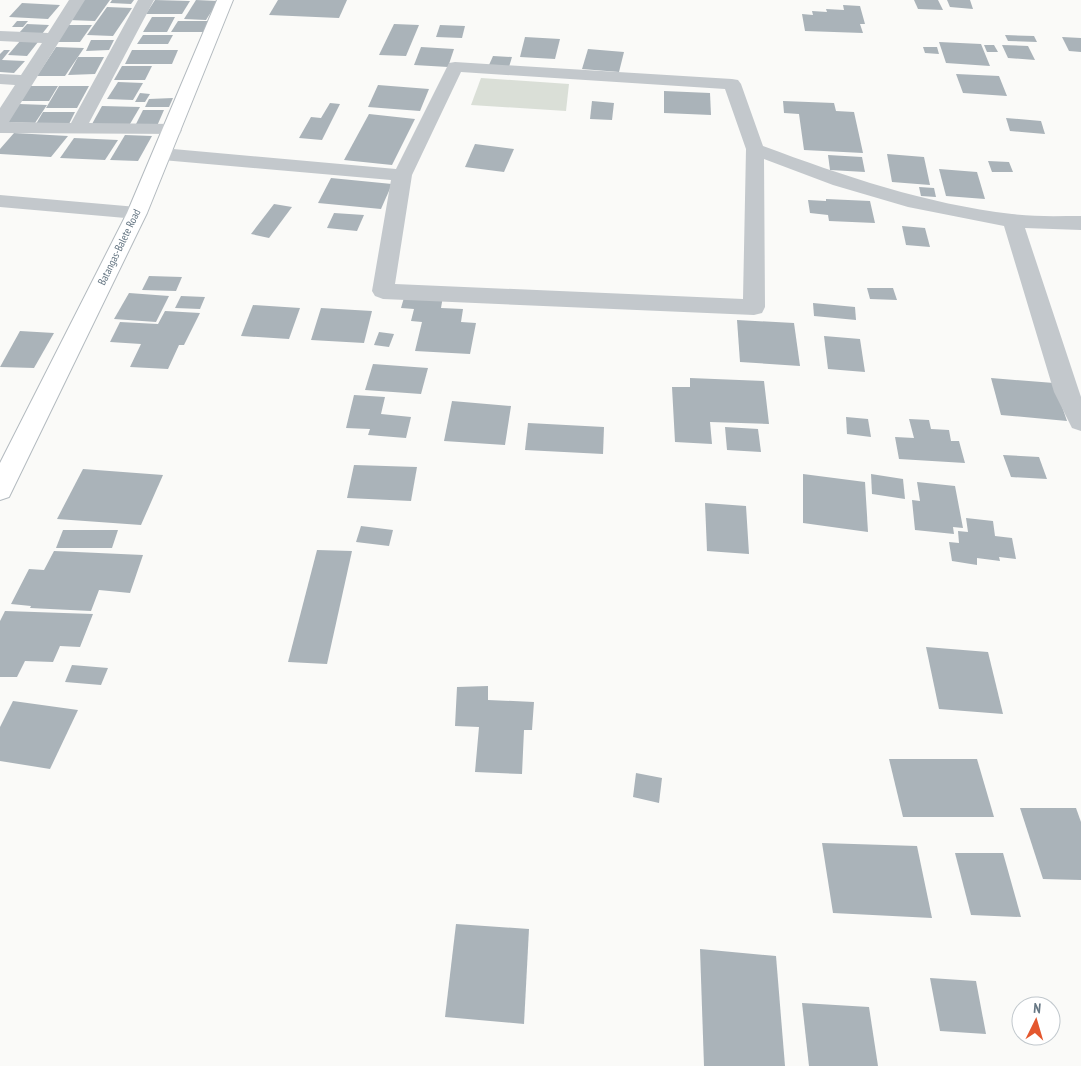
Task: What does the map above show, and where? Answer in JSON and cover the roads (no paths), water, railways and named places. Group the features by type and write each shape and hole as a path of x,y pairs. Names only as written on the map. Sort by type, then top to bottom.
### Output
{"main road":[{"name":"Batangas-Balete Road","path":"0,489 137,212 173,130 225,0"}],"street":[{"path":"0,122 77,0"},
{"path":"78,127 146,0"},
{"path":"0,36 52,38"},
{"path":"455,67 732,84 755,149 754,307 384,291 402,176 455,67"},
{"path":"0,79 26,80"},
{"path":"0,127 173,130"},
{"path":"755,149 840,181 915,203 1013,221 1081,223"},
{"path":"162,154 402,176"},
{"path":"0,201 137,212"},
{"path":"1013,221 1066,392 1081,421"}]}
